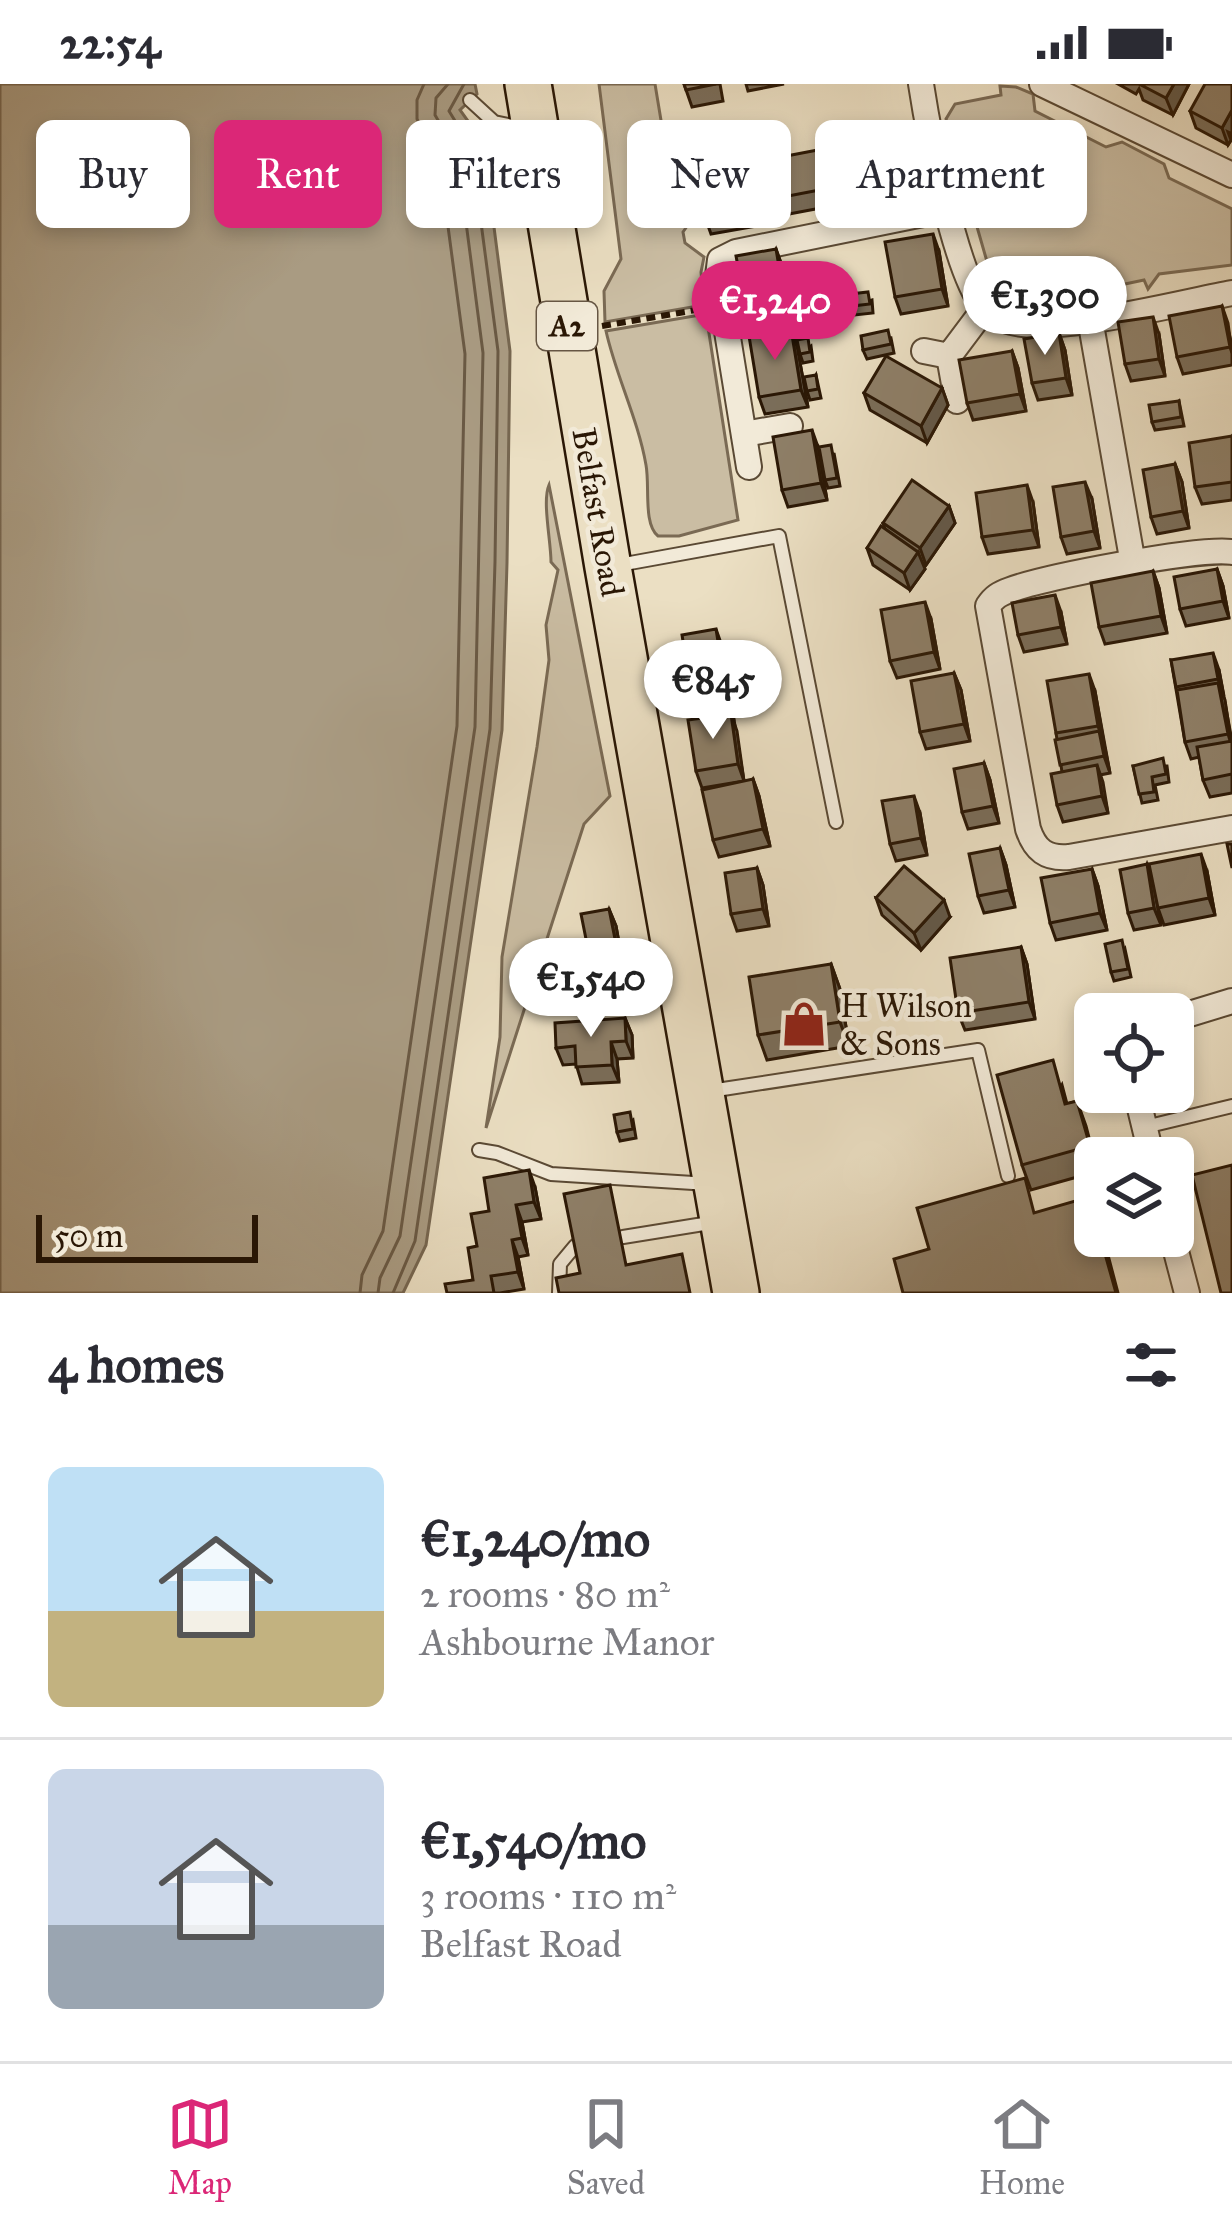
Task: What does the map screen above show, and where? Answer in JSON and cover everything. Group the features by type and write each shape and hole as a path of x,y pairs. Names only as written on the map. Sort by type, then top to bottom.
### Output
{"highway":[{"name":"Belfast Road","path":"528,84 533,120"},
{"name":"Belfast Road","path":"551,228 736,1293"}],"street":[{"path":"1042,84 1232,175"},
{"path":"926,85 928,120"},
{"path":"749,467 720,260 736,252 854,228"},
{"path":"954,228 973,289 985,308 1009,322 1042,326 1232,293"},
{"path":"956,401 936,353 985,308"},
{"path":"1090,319 1133,564"},
{"path":"744,434 790,426"},
{"path":"1232,552 1133,564 1013,588 992,598 988,606 1031,836 1039,850 1060,857 1232,828"},
{"path":"1194,1012 1232,1001"},
{"path":"1141,1113 1147,1137"},
{"path":"1178,1257 1187,1293"}],"lane":[{"path":"470,100 492,120"},
{"path":"608,567 779,536 836,822"},
{"path":"700,1093 978,1049 1008,1176"},
{"path":"1144,1127 1232,1106"},
{"path":"479,1150 550,1174 720,1203"},
{"path":"622,1237 720,1203"},
{"path":"559,1293 560,1264 575,1246"}],"path":[{"path":"568,332 723,306"}],"shaded area":[{"path":"599,84 655,84 661,120 627,120 627,228 686,228 685,243 704,257 704,305 605,322 604,291 621,259"},
{"path":"1000,86 1033,94 1035,111 1053,120 946,120 955,104 1001,95"},
{"path":"1087,137 1106,147 1122,142 1164,164 1169,178 1232,209 1232,265 1159,274 1148,289 1144,280 1035,303 1008,297 990,272 977,228 1087,228"},
{"path":"706,314 738,520 679,536 658,536 649,514 642,448 606,331"},
{"path":"549,485 610,796 584,824 486,1128 500,1037 502,957 537,747 549,660 546,625 558,570 551,562"}],"water":[{"path":"0,84 475,84 477,94 460,110 467,120 406,120 406,228 494,228 510,351 502,730 426,1245 403,1293 0,1293"}],"building":[{"path":"684,84 716,84 686,90"},
{"path":"1139,84 1174,84 1166,98"},
{"path":"1205,84 1232,84 1232,110 1222,128 1190,111"},
{"path":"815,150 815,191 791,195 791,155"},
{"path":"933,234 942,289 895,297 885,242"},
{"path":"776,249 785,302 746,309 736,256"},
{"path":"795,266 800,299 788,300 783,268"},
{"path":"844,282 846,292 831,296 829,286"},
{"path":"868,292 870,304 852,306 850,294"},
{"path":"1222,306 1230,347 1177,357 1169,316"},
{"path":"1153,317 1159,359 1125,364 1118,322"},
{"path":"791,329 801,390 759,397 749,336"},
{"path":"888,330 891,344 863,350 861,336"},
{"path":"1059,333 1066,378 1032,383 1024,339"},
{"path":"808,338 810,352 800,354 797,340"},
{"path":"1012,351 1020,394 967,403 959,360"},
{"path":"886,356 942,388 921,426 864,393"},
{"path":"816,375 818,389 807,391 804,377"},
{"path":"1179,401 1181,417 1152,422 1149,405"},
{"path":"812,430 821,483 782,490 773,437"},
{"path":"1232,436 1232,482 1195,487 1189,443"},
{"path":"831,445 837,478 825,480 819,447"},
{"path":"1175,464 1183,511 1151,517 1143,470"},
{"path":"912,480 949,506 920,548 883,523"},
{"path":"1085,482 1094,531 1061,537 1053,487"},
{"path":"1027,485 1033,530 982,537 976,493"},
{"path":"881,526 918,552 904,573 867,548"},
{"path":"1217,569 1223,601 1180,609 1174,577"},
{"path":"1153,571 1161,616 1099,627 1091,583"},
{"path":"1055,595 1061,627 1018,635 1012,603"},
{"path":"925,602 934,652 890,661 881,610"},
{"path":"716,629 728,704 694,709 682,635"},
{"path":"1213,653 1218,679 1176,687 1171,660"},
{"path":"954,673 964,724 920,732 911,681"},
{"path":"1089,674 1098,726 1056,733 1047,681"},
{"path":"1218,683 1228,734 1185,742 1177,690"},
{"path":"731,714 738,764 696,771 688,720"},
{"path":"1099,731 1104,756 1060,765 1055,740"},
{"path":"1232,741 1232,774 1203,780 1197,747"},
{"path":"1163,758 1166,774 1152,777 1154,792 1139,794 1133,766"},
{"path":"984,763 993,806 962,812 954,769"},
{"path":"1097,765 1102,796 1057,805 1051,774"},
{"path":"753,779 763,829 713,840 702,790"},
{"path":"914,796 921,838 890,844 882,801"},
{"path":"1000,848 1009,890 978,896 969,854"},
{"path":"1201,854 1209,898 1158,908 1149,864"},
{"path":"1147,864 1154,908 1128,913 1120,870"},
{"path":"904,866 944,900 914,933 876,898"},
{"path":"757,868 763,909 731,914 725,873"},
{"path":"1092,869 1100,913 1050,923 1041,878"},
{"path":"609,909 618,954 590,959 581,914"},
{"path":"1122,940 1128,969 1111,972 1105,944"},
{"path":"1021,947 1029,1002 958,1013 950,958"},
{"path":"831,964 840,1022 758,1035 749,977"},
{"path":"625,1018 626,1041 611,1042 612,1065 576,1067 575,1046 556,1048 555,1023"},
{"path":"1053,1060 1065,1104 1074,1102 1074,1113 1080,1113 1087,1137 1074,1137 1074,1150 1022,1165 997,1075"},
{"path":"630,1112 633,1129 617,1132 614,1115"},
{"path":"1232,1165 1232,1293 1221,1293 1194,1174"},
{"path":"529,1170 534,1202 516,1205 522,1238 512,1240 518,1272 491,1276 494,1293 447,1293 445,1284 473,1280 468,1248 477,1246 471,1214 489,1211 484,1178"},
{"path":"1025,1178 1034,1213 1074,1201 1074,1257 1106,1257 1116,1293 903,1293 894,1259 929,1249 917,1208"},
{"path":"610,1185 626,1265 682,1254 690,1293 559,1293 556,1278 580,1273 564,1194"}],"place":[{"name":"H Wilson & Sons","path":"804,1024"}]}
